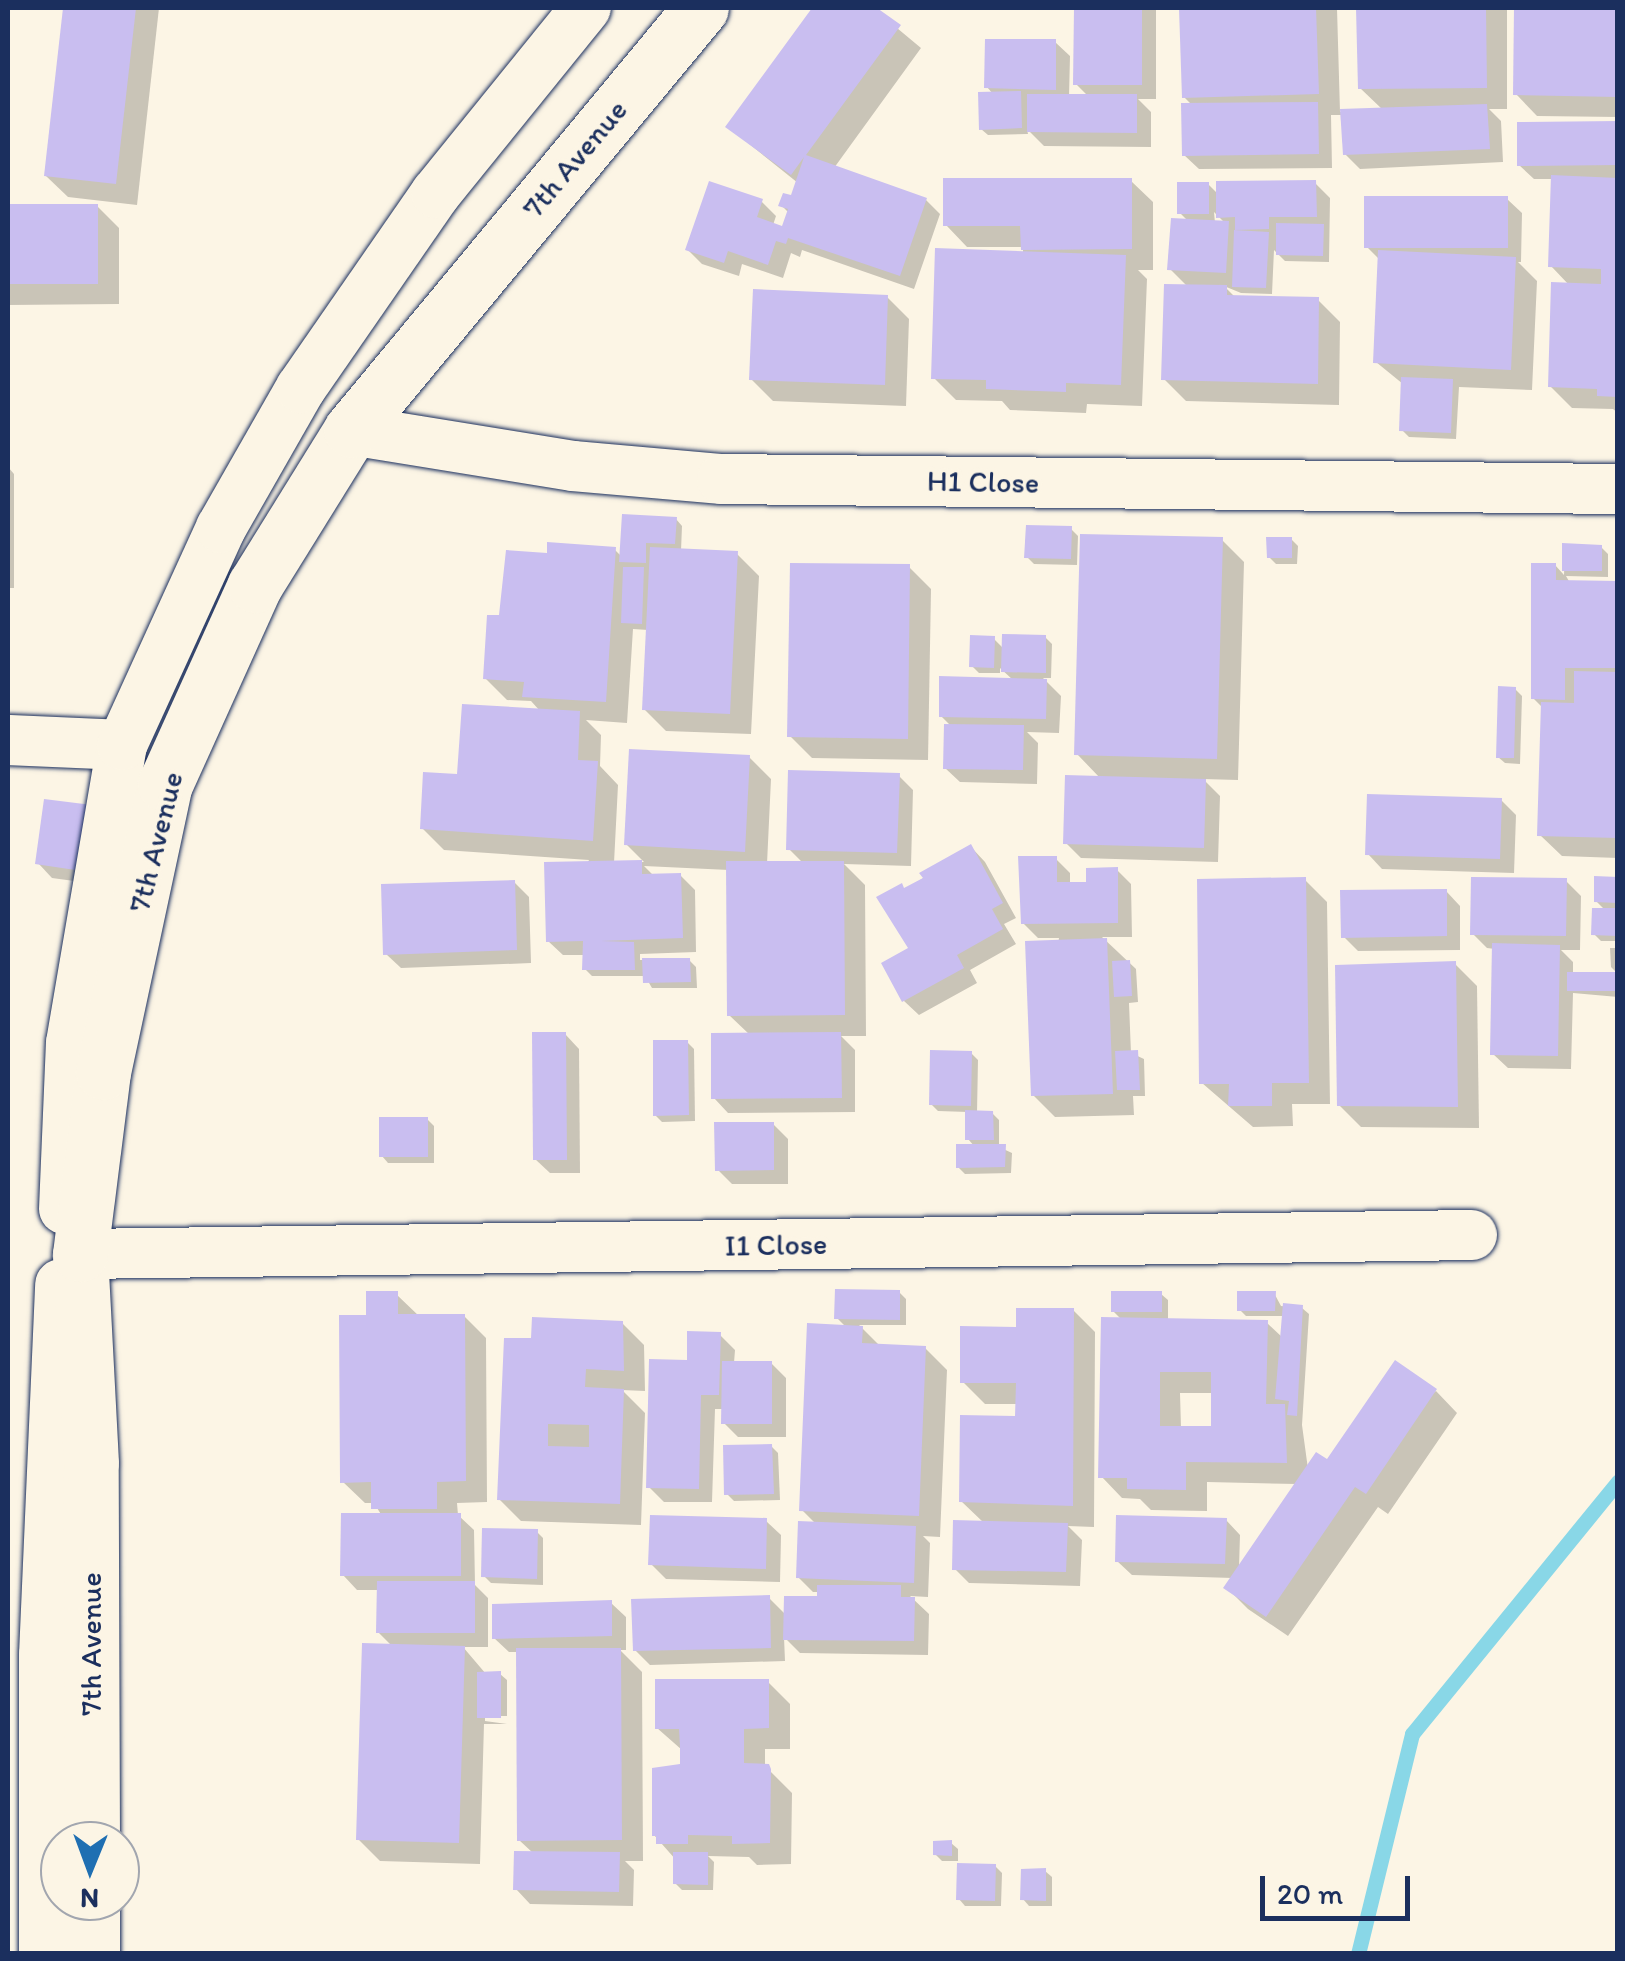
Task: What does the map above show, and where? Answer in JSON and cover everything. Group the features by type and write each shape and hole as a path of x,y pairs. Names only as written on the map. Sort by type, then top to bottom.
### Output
{"main road":[{"name":"7th Avenue","path":"92,1821 91,1463 80,1254 104,1072 165,784 255,585 351,430 701,8"},
{"path":"92,1921 92,1954"}],"street":[{"path":"44,1954 26,1654 71,1043 122,745 221,528 301,388 436,193 586,8"},
{"name":"H1 Close","path":"351,430 573,466 722,479 1618,489"},
{"path":"8,740 122,745"},
{"name":"I1 Close","path":"80,1254 1472,1235"}],"building":[{"path":"63,8 136,8 116,184 44,176"},
{"path":"812,8 877,8 901,25 806,155 927,198 900,276 788,238 786,244 776,241 768,265 728,251 724,263 685,250 709,181 763,199 757,217 782,226 788,209 778,206 783,193 791,195 804,157 791,175 725,127"},
{"path":"1074,8 1142,8 1142,85 1073,85"},
{"path":"1179,8 1316,8 1319,94 1182,98"},
{"path":"1356,8 1486,8 1487,88 1358,89"},
{"path":"1514,8 1618,8 1618,97 1513,95"},
{"path":"985,39 1056,39 1056,90 984,88"},
{"path":"1021,91 1022,128 979,130 978,92"},
{"path":"1027,94 1137,94 1137,133 1027,132"},
{"path":"1318,102 1319,154 1182,156 1181,103"},
{"path":"1487,104 1490,149 1343,155 1340,109"},
{"path":"1618,121 1618,165 1517,166 1517,122"},
{"path":"1551,175 1618,178 1618,397 1597,396 1597,389 1548,387 1551,282 1601,284 1601,269 1548,267"},
{"path":"943,178 1132,178 1132,249 1021,250 1020,226 943,226"},
{"path":"1316,180 1317,217 1269,217 1269,229 1235,230 1235,217 1216,218 1216,181"},
{"path":"1177,182 1209,182 1209,214 1177,214"},
{"path":"1364,196 1508,196 1508,248 1364,248"},
{"path":"8,204 98,204 98,284 8,284"},
{"path":"1171,218 1229,221 1226,273 1167,270"},
{"path":"1276,223 1324,224 1323,256 1276,255"},
{"path":"1234,230 1269,232 1266,288 1232,287"},
{"path":"935,248 1126,255 1121,385 1066,383 1066,392 986,389 986,380 931,379"},
{"path":"1378,250 1516,257 1511,370 1373,363"},
{"path":"1164,284 1227,285 1227,295 1319,297 1318,384 1161,380"},
{"path":"753,289 888,295 885,385 749,380"},
{"path":"1401,377 1453,379 1451,433 1399,431"},
{"path":"622,514 677,517 675,544 646,543 646,563 619,562"},
{"path":"1026,525 1072,526 1071,559 1024,558"},
{"path":"1080,534 1223,537 1217,759 1074,755"},
{"path":"1266,537 1292,537 1292,558 1267,558"},
{"path":"547,542 616,547 606,702 522,697 524,682 483,679 487,615 499,615 506,550 547,553"},
{"path":"1562,543 1602,545 1602,571 1562,571"},
{"path":"650,547 738,551 730,714 642,710"},
{"path":"790,563 910,564 908,739 787,737"},
{"path":"1531,563 1556,563 1556,580 1617,581 1617,668 1565,668 1565,700 1531,699"},
{"path":"623,567 644,567 642,624 621,623"},
{"path":"1002,634 1046,635 1046,673 1001,672"},
{"path":"970,635 995,636 994,668 969,667"},
{"path":"1574,671 1618,672 1618,838 1537,836 1541,702 1574,703"},
{"path":"939,676 1047,679 1046,719 939,717"},
{"path":"1498,686 1516,687 1514,758 1496,758"},
{"path":"462,704 580,711 578,760 598,761 593,841 420,829 423,772 457,774"},
{"path":"944,724 1024,725 1023,770 943,769"},
{"path":"629,749 750,755 745,852 624,845"},
{"path":"788,770 900,773 897,853 786,850"},
{"path":"1065,775 1206,779 1204,848 1063,844"},
{"path":"1367,794 1502,798 1500,859 1365,855"},
{"path":"44,799 92,805 82,871 35,864"},
{"path":"971,844 1003,903 992,909 1003,929 957,955 964,968 902,1002 881,963 908,948 876,897 902,883 904,888 923,878 919,873"},
{"path":"1018,856 1057,856 1057,882 1086,882 1086,868 1118,867 1118,923 1021,924"},
{"path":"642,860 642,874 681,873 683,938 601,941 634,942 635,970 582,970 583,941 546,942 544,862"},
{"path":"726,861 844,861 845,1015 727,1016"},
{"path":"1594,876 1618,877 1618,903 1594,902"},
{"path":"1306,877 1309,1083 1272,1083 1272,1106 1228,1106 1229,1084 1199,1084 1197,879"},
{"path":"1471,877 1567,878 1566,936 1470,935"},
{"path":"515,880 517,950 383,955 381,884"},
{"path":"1447,889 1447,936 1341,938 1340,890"},
{"path":"1592,908 1618,908 1618,936 1591,935"},
{"path":"1107,938 1113,1094 1031,1096 1025,941"},
{"path":"1492,943 1560,945 1558,1056 1490,1055"},
{"path":"642,958 690,958 691,982 643,983"},
{"path":"1130,960 1132,996 1114,997 1112,961"},
{"path":"1456,961 1458,1107 1337,1106 1335,965"},
{"path":"1567,972 1618,972 1618,991 1567,991"},
{"path":"532,1032 566,1032 567,1160 533,1160"},
{"path":"841,1032 842,1098 711,1099 711,1033"},
{"path":"653,1040 688,1040 689,1115 653,1116"},
{"path":"930,1050 972,1051 971,1106 929,1105"},
{"path":"1138,1050 1140,1090 1117,1090 1115,1051"},
{"path":"965,1110 993,1111 994,1140 965,1140"},
{"path":"379,1117 428,1117 428,1157 379,1157"},
{"path":"714,1122 774,1122 774,1170 715,1171"},
{"path":"956,1144 1006,1144 1005,1167 956,1168"},
{"path":"835,1289 900,1290 900,1320 834,1319"},
{"path":"366,1291 398,1291 398,1314 465,1314 466,1481 437,1482 437,1509 371,1509 371,1482 340,1483 339,1315 366,1315"},
{"path":"1111,1291 1162,1291 1162,1312 1111,1312"},
{"path":"1237,1291 1276,1291 1275,1311 1237,1311"},
{"path":"1283,1303 1303,1305 1297,1416 1287,1415 1289,1401 1275,1399"},
{"path":"1016,1308 1074,1308 1073,1506 959,1502 960,1415 1015,1416 1016,1383 960,1383 960,1326 1016,1327"},
{"path":"532,1317 623,1321 624,1371 586,1369 585,1387 624,1389 620,1504 497,1500 504,1338 531,1338","holes":["548,1424 589,1425 589,1447 548,1446"]},
{"path":"1101,1317 1268,1320 1266,1404 1285,1404 1287,1463 1186,1462 1186,1490 1127,1489 1127,1478 1098,1478","holes":["1160,1372 1211,1372 1211,1426 1160,1426"]},
{"path":"807,1323 863,1326 862,1343 926,1346 919,1516 799,1511"},
{"path":"687,1331 721,1332 719,1395 701,1395 699,1489 646,1488 649,1359 687,1360"},
{"path":"1395,1360 1437,1389 1366,1494 1355,1487 1266,1617 1223,1588 1316,1452 1327,1459"},
{"path":"722,1361 772,1361 772,1424 721,1424"},
{"path":"772,1444 774,1494 724,1495 723,1445"},
{"path":"341,1513 461,1513 461,1576 340,1576"},
{"path":"650,1515 767,1518 766,1569 648,1565"},
{"path":"1116,1515 1227,1518 1225,1564 1115,1562"},
{"path":"953,1520 1068,1523 1066,1572 952,1570"},
{"path":"798,1521 916,1526 914,1583 796,1578"},
{"path":"482,1528 538,1529 537,1579 481,1577"},
{"path":"377,1581 475,1581 475,1633 376,1633"},
{"path":"817,1585 901,1585 901,1597 915,1597 914,1641 783,1640 784,1596 817,1596"},
{"path":"770,1595 771,1648 633,1651 631,1599"},
{"path":"612,1600 612,1636 492,1639 492,1604"},
{"path":"362,1643 465,1646 459,1843 356,1840"},
{"path":"516,1648 621,1648 622,1840 517,1841"},
{"path":"501,1671 501,1718 477,1718 477,1672"},
{"path":"655,1679 769,1679 769,1728 744,1729 744,1763 769,1764 771,1769 770,1843 732,1844 732,1836 688,1835 688,1844 656,1844 656,1836 652,1836 652,1768 680,1764 680,1747 679,1729 655,1729"},
{"path":"952,1840 952,1856 933,1855 933,1841"},
{"path":"514,1851 620,1852 619,1892 513,1890"},
{"path":"673,1852 708,1852 708,1885 673,1884"},
{"path":"957,1863 996,1864 995,1901 956,1900"},
{"path":"1046,1868 1046,1901 1020,1900 1021,1869"}],"waterway":[{"path":"1358,1954 1412,1734 1618,1481"}]}
